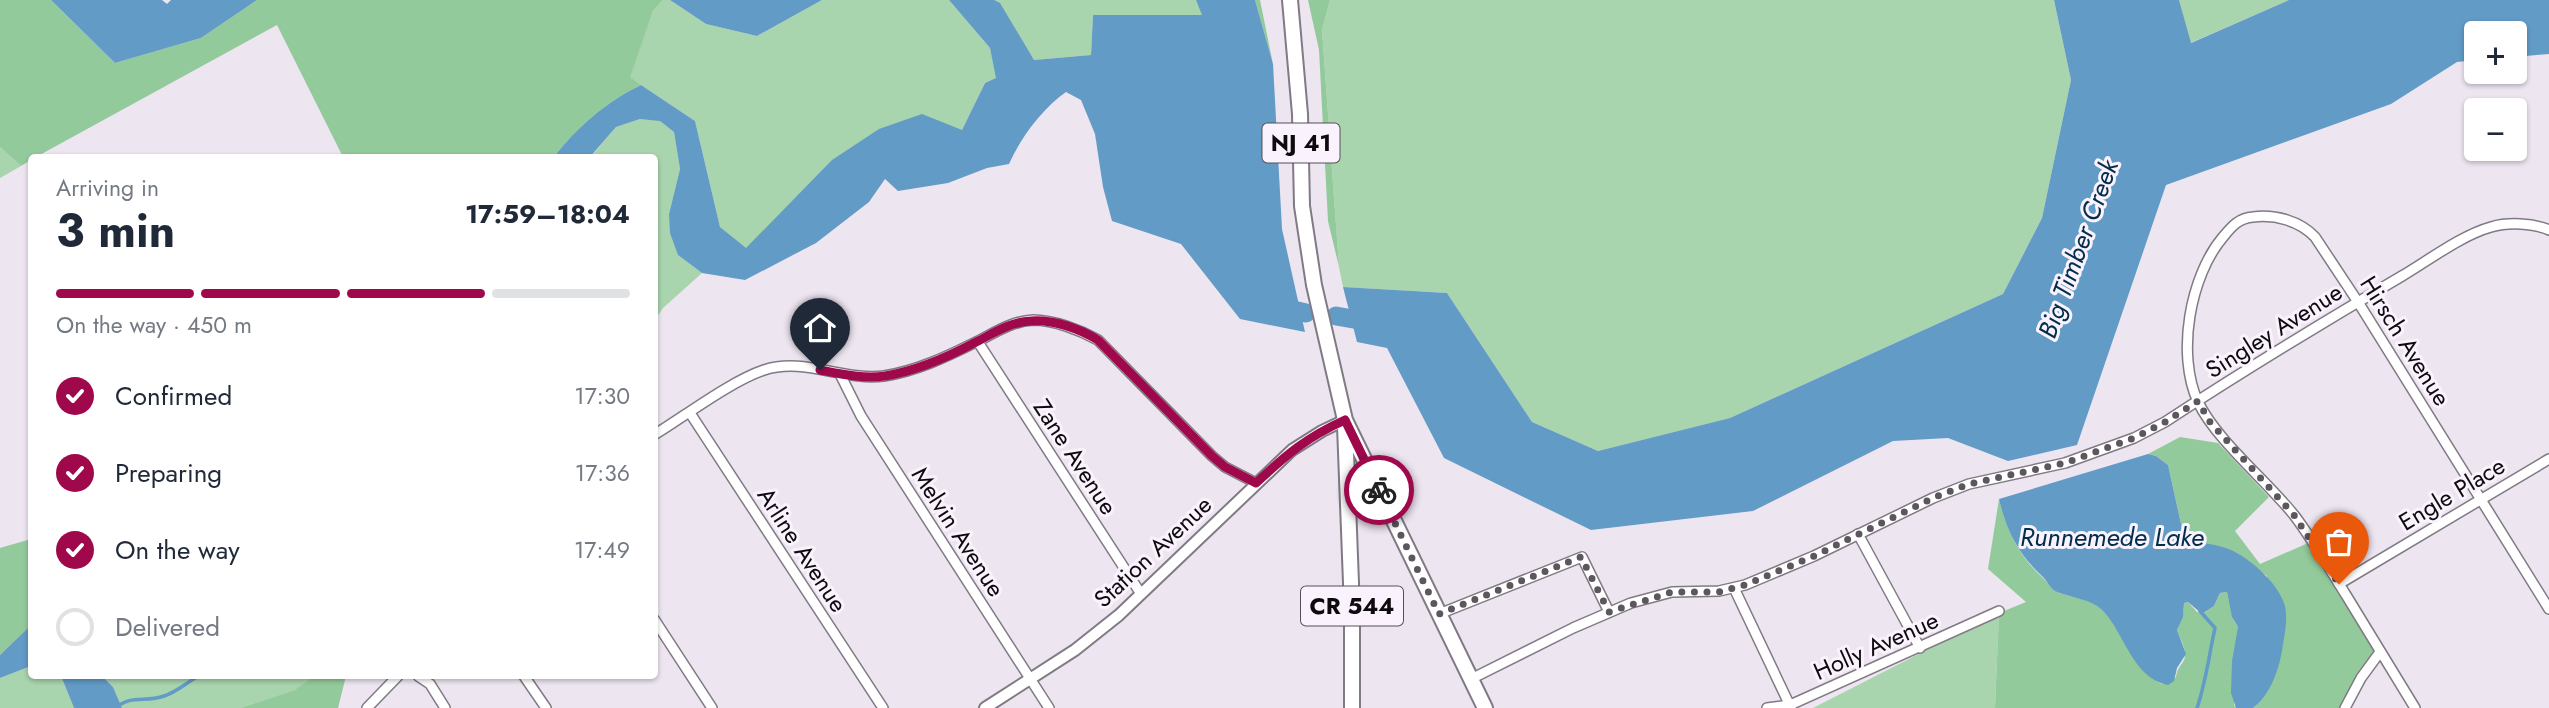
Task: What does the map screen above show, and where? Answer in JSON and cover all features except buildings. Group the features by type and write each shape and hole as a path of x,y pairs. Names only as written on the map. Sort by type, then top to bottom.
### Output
{"main road":[{"name":"NJ 41","path":"1290,0 1300,114 1302,206 1314,285 1345,420 1485,708"},
{"name":"CR 544","path":"1345,420 1352,609 1352,708"},
{"path":"1348,504 1358,483 1370,481 1376,484"}],"street":[{"name":"Hirsch Avenue","path":"2198,401 2191,375 2190,311 2207,260 2233,224 2242,219 2253,216 2281,218 2307,229 2358,302 2549,609"},
{"name":"Singley Avenue","path":"1471,679 1609,612 1672,592 1719,592 1734,588 1814,556 1969,484 2065,463 2134,438 2165,422 2358,302 2471,236 2492,226 2520,224 2549,230"},
{"path":"658,433 735,384 761,371 781,365 868,377 886,375 942,359 1016,323 1032,320 1050,322 1086,333 1098,340 1212,456 1225,467 1256,483"},
{"name":"Zane Avenue","path":"978,342 1141,594"},
{"name":"Melvin Avenue","path":"840,374 861,416 1048,708"},
{"path":"2198,401 2210,422 2304,529 2414,708"},
{"name":"Arline Avenue","path":"690,413 883,708"},
{"name":"Station Avenue","path":"985,708 1075,650 1119,615 1292,450 1322,430 1345,420"},
{"name":"Engle Place","path":"2339,584 2549,459"},
{"path":"1858,534 1920,648"},
{"path":"1439,614 1581,557 1609,612"},
{"path":"1734,588 1790,707"},
{"name":"Holly Avenue","path":"1767,708 1790,707 1999,611"},
{"path":"658,625 712,708"},
{"path":"2345,708 2361,678 2381,652"},
{"path":"367,708 395,679"},
{"path":"422,679 430,684 445,708"},
{"path":"526,679 546,708"}],"green space":[{"path":"0,0 51,0 115,63 201,38 257,0 663,0 653,11 630,77 641,85 593,116 557,154 342,154 277,25 41,154 28,154 28,162 21,166 0,147"},
{"path":"663,0 670,0 706,24 757,36 822,0 949,0 990,48 997,78 985,83 962,130 820,174 746,249 720,227 695,121 629,77 653,11"},
{"path":"994,0 1196,0 1203,15 1093,15 1091,55 1034,60"},
{"path":"1255,0 1260,0 1273,64"},
{"path":"1308,0 1330,0 1322,30 1339,267 1328,221 1319,50"},
{"path":"1330,0 2054,0 2071,80 2042,218 2003,294 1730,418 1598,451 1532,422 1447,293 1343,287 1339,267 1322,30"},
{"path":"2179,0 2289,0 2190,43"},
{"path":"640,119 659,120 674,132 680,169 669,214 678,255 702,273 658,316 658,154 593,154 616,127"},
{"path":"0,147 21,166 0,178"},
{"path":"2180,437 2218,443 2269,497 2235,531 2260,564 2315,540 2381,652 2350,708 2253,708 2257,705 2267,576 2229,549 2189,541 2183,533 2168,465 2156,456 2148,454"},
{"path":"1999,499 2014,542 2034,569 2057,592 2087,601 2102,610 2143,670 2162,684 2176,677 2184,660 2184,649 2177,630 2184,603 2188,602 2197,612 2204,613 2214,606 2220,593 2227,592 2233,619 2238,627 2236,708 1995,708 1999,613 2026,602 1988,569"},
{"path":"28,540 28,628 0,655 0,548"},
{"path":"1999,613 1995,708 1813,708"},
{"path":"28,667 28,679 62,679 74,708 0,708 0,678"},
{"path":"105,679 310,679 296,690 240,708 122,708 113,687"},
{"path":"310,679 345,679 338,708 240,708 295,690"}],"water":[{"path":"51,0 162,0 167,4 171,0 257,0 201,38 115,63"},
{"path":"670,0 822,0 757,36 706,24"},
{"path":"949,0 994,0 1000,3 1034,60 1091,55 1093,15 1202,15 1196,0 1255,0 1273,64 1282,229 1305,332 1240,319 1181,244 1112,221 1103,187 1095,134 1081,100 1066,92 1033,124 1009,164 987,168 948,183 898,191 885,179 869,202 816,243 745,280 702,273 678,255 670,233 669,214 680,169 674,132 660,121 640,119 616,127 593,154 557,154 593,116 641,85 695,121 720,227 746,248 832,160 879,129 922,114 962,130 985,83 996,78 990,48"},
{"path":"2054,0 2179,0 2191,43 2289,0 2549,0 2549,54 2527,56 2527,21 2464,21 2464,61 2457,62 2391,104 2166,185 2077,445 2008,461 1948,438 1893,441 1753,511 1591,530 1444,458 1387,348 1357,342 1343,287 1447,293 1532,422 1598,451 1730,418 2003,294 2042,218 2071,80"},
{"name":"Runnemede Lake","path":"2148,454 2156,456 2168,465 2183,533 2189,541 2221,547 2243,557 2268,578 2284,603 2286,627 2278,667 2269,690 2253,708 2236,708 2231,693 2232,661 2238,627 2232,617 2227,592 2220,593 2214,606 2202,614 2188,602 2184,603 2183,617 2177,630 2186,654 2177,668 2174,681 2168,685 2156,681 2137,664 2110,620 2098,606 2053,590 2020,551 2005,522 1999,499"},
{"path":"28,628 28,667 0,678 0,655"},
{"path":"62,679 105,679 113,687 122,708 74,708"}],"waterway":[{"name":"Big Timber Creek","path":"1276,306 1306,313"},
{"name":"Big Timber Creek","path":"1336,316 1376,323"},
{"path":"2197,708 2215,628 2200,611"},
{"path":"115,708 127,701 169,694 194,679"}],"way so far":[{"path":"1379,490 1439,614 1581,557 1609,612 1672,592 1719,592 1745,585 1969,484 2065,463 2134,438 2198,401 2210,422 2294,515 2339,584"}],"route":[{"path":"820,370 868,377 886,375 942,359 1016,323 1032,320 1050,322 1086,333 1098,340 1212,456 1225,467 1256,483 1292,450 1322,430 1345,420 1379,490"}]}
